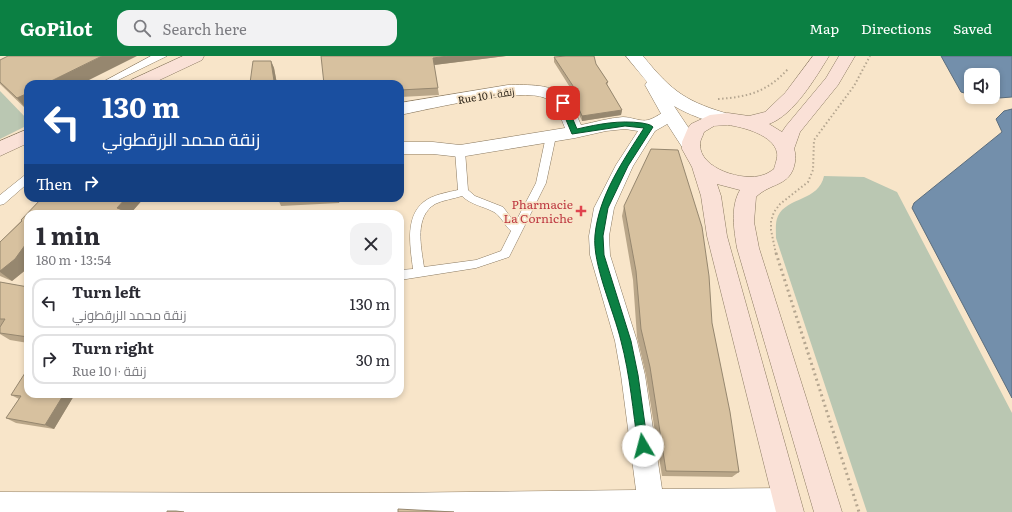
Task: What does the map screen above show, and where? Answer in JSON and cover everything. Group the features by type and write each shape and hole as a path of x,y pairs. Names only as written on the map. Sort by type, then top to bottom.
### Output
{"main road":[{"path":"145,80 192,56"},
{"path":"789,506 717,236 711,196 701,166 694,156 690,145 694,132 707,122 726,119 750,122 764,120 773,115 791,96 821,56"},
{"path":"785,148 792,130 832,81 847,56"},
{"path":"701,166 713,175 729,182 745,184 761,183 775,179 784,170 787,160 785,148 777,138 765,129 750,122"},
{"path":"0,149 24,137"},
{"path":"761,183 748,195 744,216 745,231 750,255 828,512"}],"street":[{"path":"634,56 645,70 673,97 699,110 726,119"},
{"path":"645,70 670,115 690,145"},
{"name":"Rue 10 زنقة ١٠","path":"404,108 508,90 541,92 552,95 563,103 574,132"},
{"path":"652,508 633,375 624,334 600,255 599,236 604,208 625,165 649,127 670,115"},
{"path":"404,148 433,148 460,151 574,132 606,125 625,123 649,127"},
{"path":"0,506 111,509 383,509 789,506"}],"lane":[{"path":"111,80 154,58 163,56"},
{"path":"404,275 476,264 505,254 541,182 551,136"},
{"path":"460,151 462,186 464,192 471,199 499,210 509,224 517,230"},
{"path":"0,201 24,181"},
{"path":"419,272 416,224 419,214 431,202 464,192"}],"path":[{"path":"859,512 773,242 770,224 776,208 782,201 799,191 810,179 812,172 811,150 814,140 854,86 869,56"},
{"path":"715,99 742,96 770,86 778,81 792,64"}],"green space":[{"path":"0,91 24,116 24,127 0,139"},
{"path":"824,176 864,177 897,192 1012,413 1012,512 867,512 776,238 776,221 782,210 788,205 810,195 821,184"}],"water":[{"path":"941,56 1012,56 1012,97 1000,98 1000,68 964,68 964,93 961,92"},
{"path":"1012,109 1012,398 912,208 914,203 1002,132 996,119 1004,111"}],"building":[{"path":"8,56 102,56 53,80 24,80 24,95 17,98 0,82 0,60"},
{"path":"321,56 448,56 433,58 438,88 404,90 404,80 324,80"},
{"path":"594,56 596,64 608,82 606,83 622,110 582,116 571,90 575,89 554,57"},
{"path":"253,61 271,61 274,80 250,80"},
{"path":"651,149 678,150 702,227 709,276 712,323 730,412 739,472 666,471 650,367 641,329 636,271 624,206"},
{"path":"38,202 122,202 117,208 122,210 31,210"},
{"path":"24,217 24,247 15,259 0,271 0,242 22,221 21,220"},
{"path":"0,282 24,286 24,336 0,333 0,327 5,319 0,319"},
{"path":"24,375 24,398 62,398 45,425 6,418 21,396 11,395"},
{"path":"398,509 454,512 398,512"},
{"path":"176,511 184,512 167,512"}],"place":[{"name":"Pharmacie La Corniche","path":"581,211"}],"route":[{"path":"563,103 574,132 606,125 625,123 649,127 625,165 604,208 599,236 600,255 626,341 633,375 643,446"}]}
